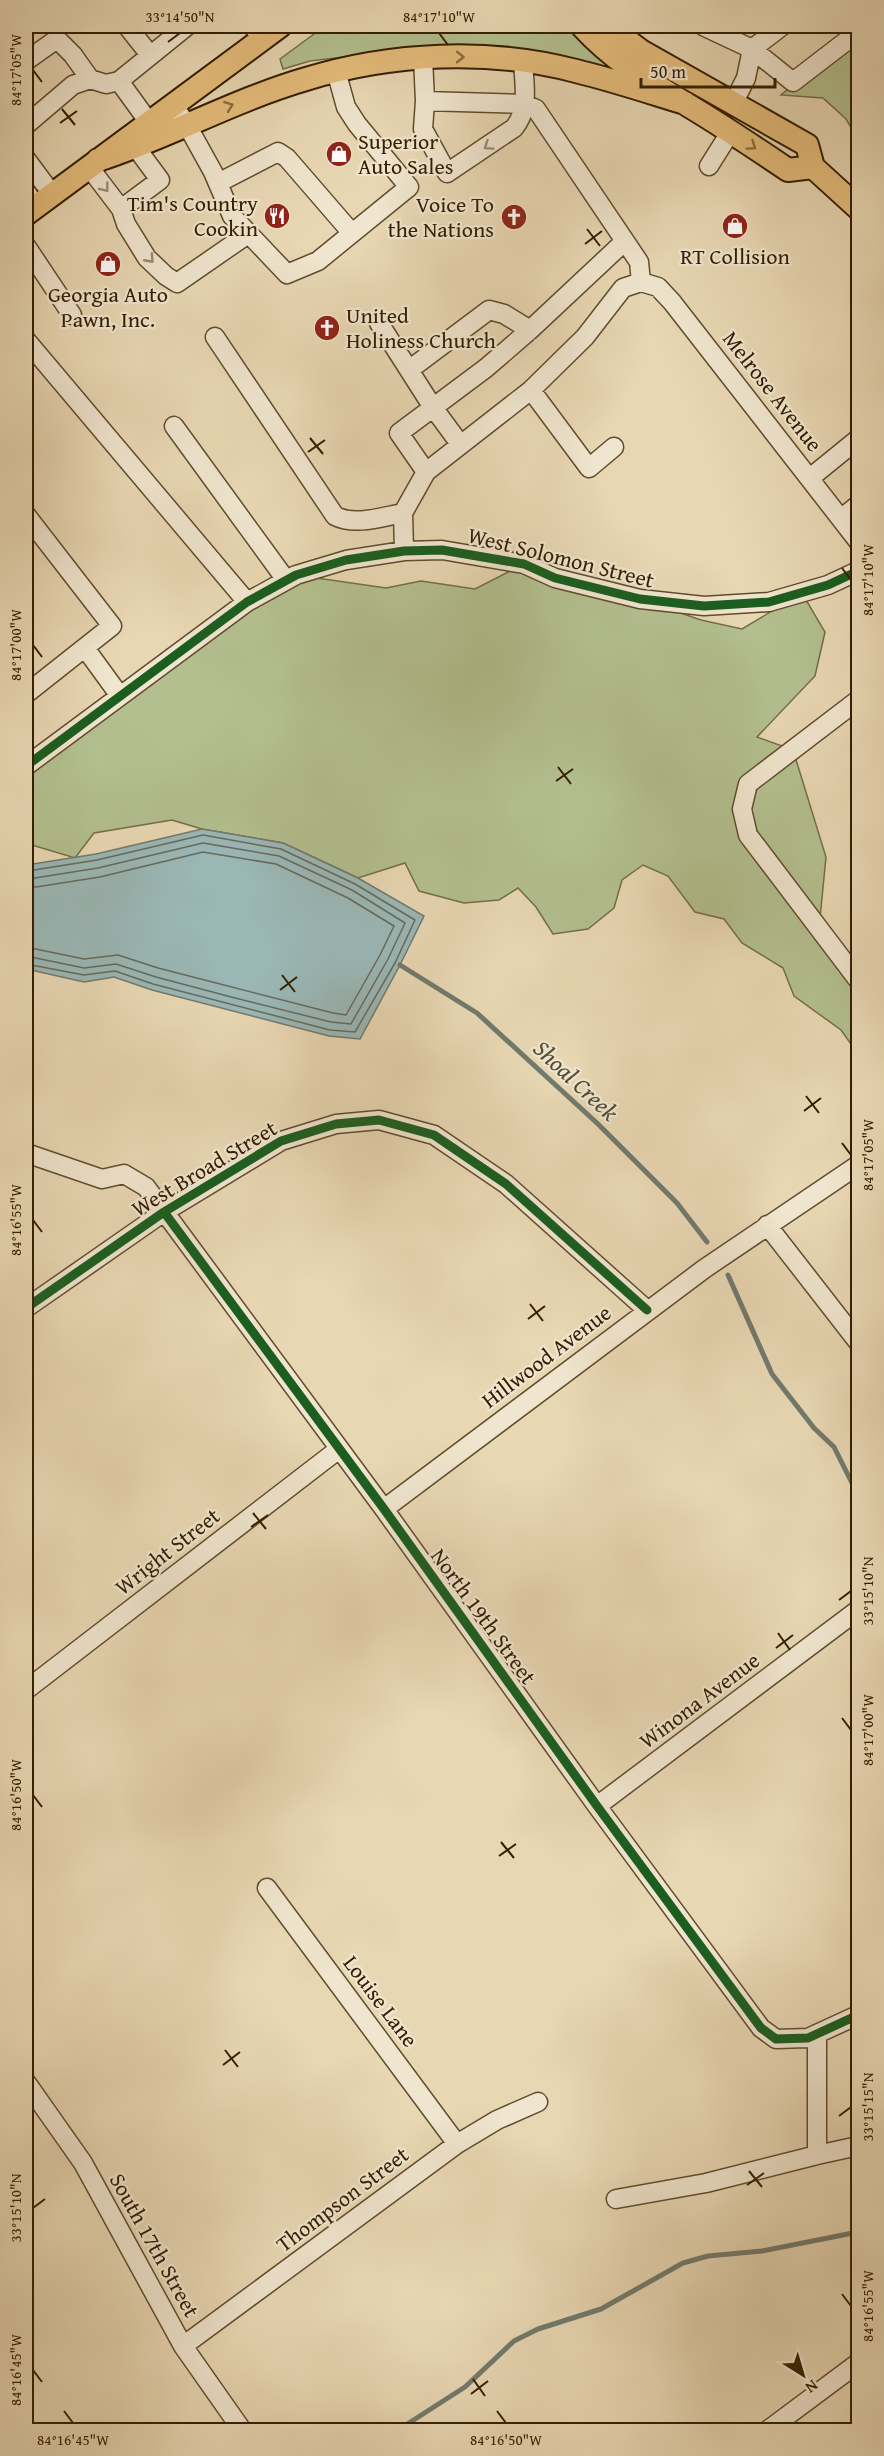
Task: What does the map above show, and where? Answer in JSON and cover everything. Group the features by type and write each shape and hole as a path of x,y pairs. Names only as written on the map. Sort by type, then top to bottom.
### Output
{"main road":[{"path":"582,26 625,66 788,170 813,167"},
{"path":"608,26 641,51 807,145 813,167 858,208"},
{"path":"155,130 172,105 265,30"},
{"path":"35,202 93,164 155,130 187,125 215,112 304,79 336,71 423,58 479,57 523,61 576,70 685,104"}],"street":[{"path":"128,26 150,55"},
{"path":"26,125 73,84 90,79 106,84 119,81 187,26"},
{"path":"703,26 752,49 793,82 858,32"},
{"path":"734,102 746,78 752,49 782,26"},
{"path":"26,61 57,39 73,55 90,79"},
{"path":"423,58 425,101 423,129 447,173 519,123 525,104 523,61"},
{"path":"172,105 187,125 218,183 232,216 287,274 318,261 409,187 357,124 346,107 336,71"},
{"path":"119,81 155,130"},
{"path":"404,551 403,513 426,472 531,390 585,337 623,288 641,282 639,262 536,109 525,104 425,101"},
{"path":"709,166 730,131"},
{"path":"121,209 160,180 133,142"},
{"path":"218,183 278,152 287,158 351,232"},
{"path":"26,159 35,202"},
{"path":"93,164 121,209 126,224 147,258 177,283 248,234"},
{"path":"426,472 399,433 432,406 486,368 625,241"},
{"path":"26,246 72,315"},
{"name":"Melrose Avenue","path":"641,282 658,287 672,302 858,541"},
{"path":"409,370 489,310 504,314 530,330"},
{"path":"379,323 432,406 460,444"},
{"path":"215,338 335,516 345,521 367,520 403,513"},
{"path":"26,340 246,602"},
{"path":"531,390 589,468 614,447"},
{"path":"174,426 286,580"},
{"path":"810,478 858,439"},
{"path":"842,518 858,505"},
{"path":"26,515 112,626 26,694"},
{"name":"West Solomon Street","path":"26,766 246,602 286,580 346,560 404,551 442,550 476,554 524,564 555,578 640,599 704,606 769,602 828,585 858,571"},
{"path":"85,648 120,696"},
{"path":"858,700 748,784 742,808 748,835 858,980"},
{"name":"West Broad Street","path":"26,1308 164,1212 281,1141 336,1124 379,1120 434,1135 506,1184 647,1310"},
{"name":"North 19th Street","path":"26,1153 102,1179 124,1174 146,1187 384,1509 597,1806 761,2028 776,2039 808,2038 817,2034"},
{"name":"Hillwood Avenue","path":"384,1509 647,1310 858,1164"},
{"path":"767,1225 858,1342"},
{"name":"Wright Street","path":"26,1690 339,1449"},
{"name":"Winona Avenue","path":"597,1806 858,1610"},
{"name":"Louise Lane","path":"267,1888 457,2144"},
{"path":"817,2155 817,2034 858,2015"},
{"name":"South 17th Street","path":"26,2082 83,2163 183,2346 242,2430"},
{"name":"Thompson Street","path":"183,2346 457,2144 497,2120 538,2102"},
{"path":"616,2199 706,2183 858,2146"},
{"path":"768,2430 858,2363"}],"green space":[{"path":"325,26 571,26 616,74 439,46 310,61 283,69 280,59"},
{"path":"858,33 858,139 846,119 823,98 781,95"},
{"path":"524,564 701,620 742,629 802,593 825,632 815,676 757,737 793,750 826,857 819,928 858,994 858,1054 841,1030 794,996 783,968 742,943 724,919 695,912 668,876 643,865 622,880 614,908 588,929 553,934 536,907 518,888 499,900 464,903 419,891 405,863 358,878 283,843 202,829 172,820 94,833 75,858 32,845 26,846 26,766 296,575 386,588 421,581 475,589"}],"water":[{"path":"202,829 283,843 358,878 424,916 360,1039 329,1036 152,990 114,977 84,982 26,969 26,863 33,864 96,854"}],"waterway":[{"name":"Shoal Creek","path":"400,965 477,1013 598,1124 677,1203 707,1242"},
{"name":"Shoal Creek","path":"728,1275 772,1374 814,1428 834,1447 858,1495"},
{"path":"398,2430 465,2387 514,2341 538,2329 601,2309 683,2263 708,2256 762,2251 858,2232"}],"cycle path":[{"path":"26,766 247,602 296,575 346,560 404,551 442,550 524,564 555,578 640,599 704,606 769,602 828,585 858,571"},
{"path":"26,1308 164,1212 281,1141 336,1124 379,1120 434,1135 506,1184 647,1310"},
{"path":"164,1212 384,1509 597,1806 761,2028 776,2039 808,2038 858,2015"}],"place":[{"name":"Superior Auto Sales","path":"339,154"},
{"name":"Tim's Country Cookin","path":"277,216"},
{"name":"Voice To the Nations","path":"514,217"},
{"name":"RT Collision","path":"735,226"},
{"name":"Georgia Auto Pawn, Inc.","path":"108,264"},
{"name":"United Holiness Church","path":"327,328"}]}
